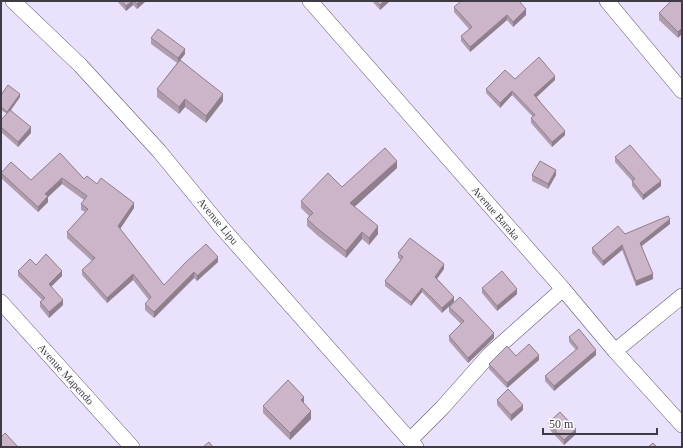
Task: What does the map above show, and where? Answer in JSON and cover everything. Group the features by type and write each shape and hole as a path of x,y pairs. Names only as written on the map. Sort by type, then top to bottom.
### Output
{"street":[{"name":"Avenue Lipu","path":"13,1 80,65 153,145 223,229 413,443"},
{"name":"Avenue Baraka","path":"310,1 563,289 615,351 682,425"},
{"path":"607,1 682,91"},
{"path":"413,443 490,354 563,289"},
{"path":"615,351 682,296"},
{"name":"Avenue Mapendo","path":"1,302 132,447"}],"building":[{"path":"122,1 132,1 126,6"},
{"path":"376,1 384,1 380,5"},
{"path":"461,1 519,1 526,9 513,22 507,15 470,47 461,36 472,27 454,7"},
{"path":"671,1 682,1 682,28 678,32 659,13"},
{"path":"158,29 185,49 178,58 151,38"},
{"path":"539,57 555,76 534,95 565,131 552,142 531,118 535,115 512,91 500,103 486,89 505,70 515,79"},
{"path":"180,60 223,94 206,116 185,99 179,107 157,89"},
{"path":"8,85 20,94 7,112 1,107 1,95"},
{"path":"10,110 31,127 18,142 1,127 1,120"},
{"path":"630,145 661,181 643,195 632,181 635,179 615,157"},
{"path":"385,148 397,161 350,203 378,226 369,238 362,232 346,251 307,219 313,213 301,201 328,173 342,187"},
{"path":"60,153 84,179 87,176 97,184 101,178 134,203 118,226 164,285 206,244 218,257 197,276 194,272 154,312 145,304 151,297 133,274 107,298 82,270 95,258 67,232 88,209 81,204 87,196 62,178 45,194 48,196 38,207 1,173 11,162 31,180"},
{"path":"540,161 556,170 548,184 532,175"},
{"path":"668,216 670,219 640,243 653,274 636,281 622,245 603,261 592,248 618,226 625,234"},
{"path":"410,238 444,264 435,277 454,297 442,308 422,288 411,302 385,281 403,257 398,253"},
{"path":"46,254 62,271 49,284 63,300 49,312 40,302 45,298 18,271 30,259 36,265"},
{"path":"502,271 517,289 497,306 482,288"},
{"path":"460,297 494,333 468,358 449,336 464,321 449,307"},
{"path":"579,329 596,350 554,386 545,376 578,348 569,337"},
{"path":"529,344 539,355 507,383 489,364 507,346 516,356"},
{"path":"288,380 304,397 301,400 311,411 290,433 263,406"},
{"path":"508,389 523,405 511,415 497,400"},
{"path":"560,412 576,429 564,440 548,423"},
{"path":"5,433 18,447 1,447 1,437"},
{"path":"209,442 213,447 203,447"},
{"path":"653,443 657,447 648,447"}]}
